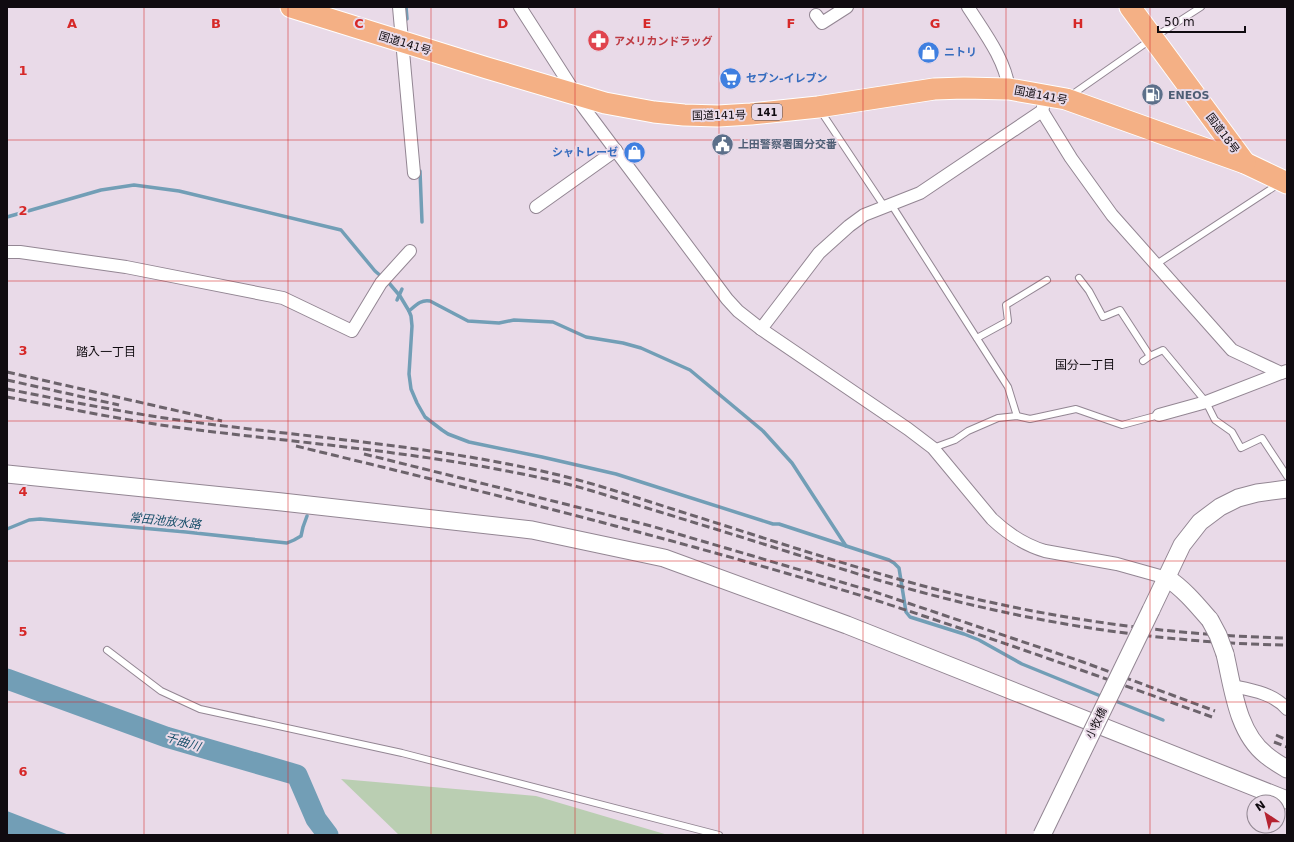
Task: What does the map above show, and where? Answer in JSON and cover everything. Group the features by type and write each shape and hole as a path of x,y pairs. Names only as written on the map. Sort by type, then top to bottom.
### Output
{"highway":[{"name":"国道141号","path":"291,7 605,103 654,112 718,116 751,114 818,107 934,90 1009,88 1245,163"},
{"name":"国道18号","path":"1130,7 1245,163 1286,181"}],"street":[{"path":"399,7 414,173"},
{"path":"520,7 570,85 574,94 655,205 727,299 738,311 761,329 904,426 933,448 992,519 1017,540 1046,551 1117,564 1167,578 1175,583 1196,603 1210,620 1218,635 1225,654 1239,713 1245,729 1252,741 1265,754 1287,769"},
{"path":"815,13 822,23 847,7"},
{"path":"968,7 1002,63 1009,88"},
{"path":"761,329 819,253 864,215 920,193 1051,102 1071,158 1112,215 1232,350 1284,372"},
{"path":"536,207 616,150"},
{"path":"7,252 20,252 126,267 283,298 352,331 384,279 410,251"},
{"path":"1159,415 1206,402 1284,372"},
{"path":"7,474 282,502 532,530 664,558 847,625 1287,800"},
{"name":"小牧橋","path":"1042,835 1182,545 1200,522 1238,498 1257,493 1287,489"},
{"path":"1232,686 1255,691 1272,697 1287,709"}],"lane":[{"path":"1051,102 1201,7"},
{"path":"818,107 888,205 1008,387 1017,416"},
{"path":"1156,265 1286,181"},
{"path":"1079,278 1090,291 1103,317 1120,310 1150,356"},
{"path":"976,338 1008,321 1006,305 1047,280"},
{"path":"1143,361 1163,350 1206,402 1216,420 1232,432 1241,448 1262,438 1287,476"},
{"path":"933,448 955,440 968,431 998,418 1017,416 1030,419 1076,409 1122,425 1159,415"},
{"path":"107,650 161,691 200,709 402,753 719,835"}],"green space":[{"path":"341,779 536,796 668,835 399,835"}],"water":[{"path":"7,811 69,835 7,835"}],"waterway":[{"path":"406,7 407,19"},
{"name":"常田池放水路","path":"420,171 422,222"},
{"path":"7,217 101,190 134,185 179,191 341,230 375,271 389,283 400,296 409,311 412,326 409,374 411,389 425,417 448,434 469,442 616,474 773,524 779,524 889,560 899,568 906,612 910,617 979,640 1022,664 1103,697"},
{"name":"常田池放水路","path":"397,300 402,289"},
{"path":"409,311 418,303 430,301 468,321 499,323 514,320 553,322 586,337 623,343 641,348 690,370 763,431 792,463 846,546"},
{"name":"常田池放水路","path":"7,529 29,520 40,519 287,543 301,536 307,516"},
{"name":"千曲川","path":"7,679 166,737 297,775 316,819 328,835"},
{"path":"1113,700 1163,720"}],"railway":[{"path":"7,372 222,421"},
{"path":"7,380 119,405"},
{"path":"7,389 104,408 177,420 374,443 460,455 546,472 636,497 869,571 946,592 1042,613 1139,628 1188,633 1287,638"},
{"path":"7,397 160,425 418,456 512,472 584,489 873,579 989,609 1088,628 1137,635 1187,640 1287,645"},
{"path":"296,446 585,518 801,577 957,627 1212,717"},
{"path":"364,454 651,526 875,592 1083,662 1215,711"},
{"path":"1276,735 1287,740"},
{"path":"1274,742 1287,747"}],"place":[{"name":"アメリカンドラッグ","path":"598,41"},
{"name":"ニトリ","path":"929,52"},
{"name":"セブン-イレブン","path":"731,78"},
{"name":"ENEOS","path":"1152,95"},
{"name":"上田警察署国分交番","path":"722,144"},
{"name":"シャトレーゼ","path":"634,152"}],"district":[{"name":"踏入一丁目","path":"106,352"},
{"name":"国分一丁目","path":"1085,365"}]}
